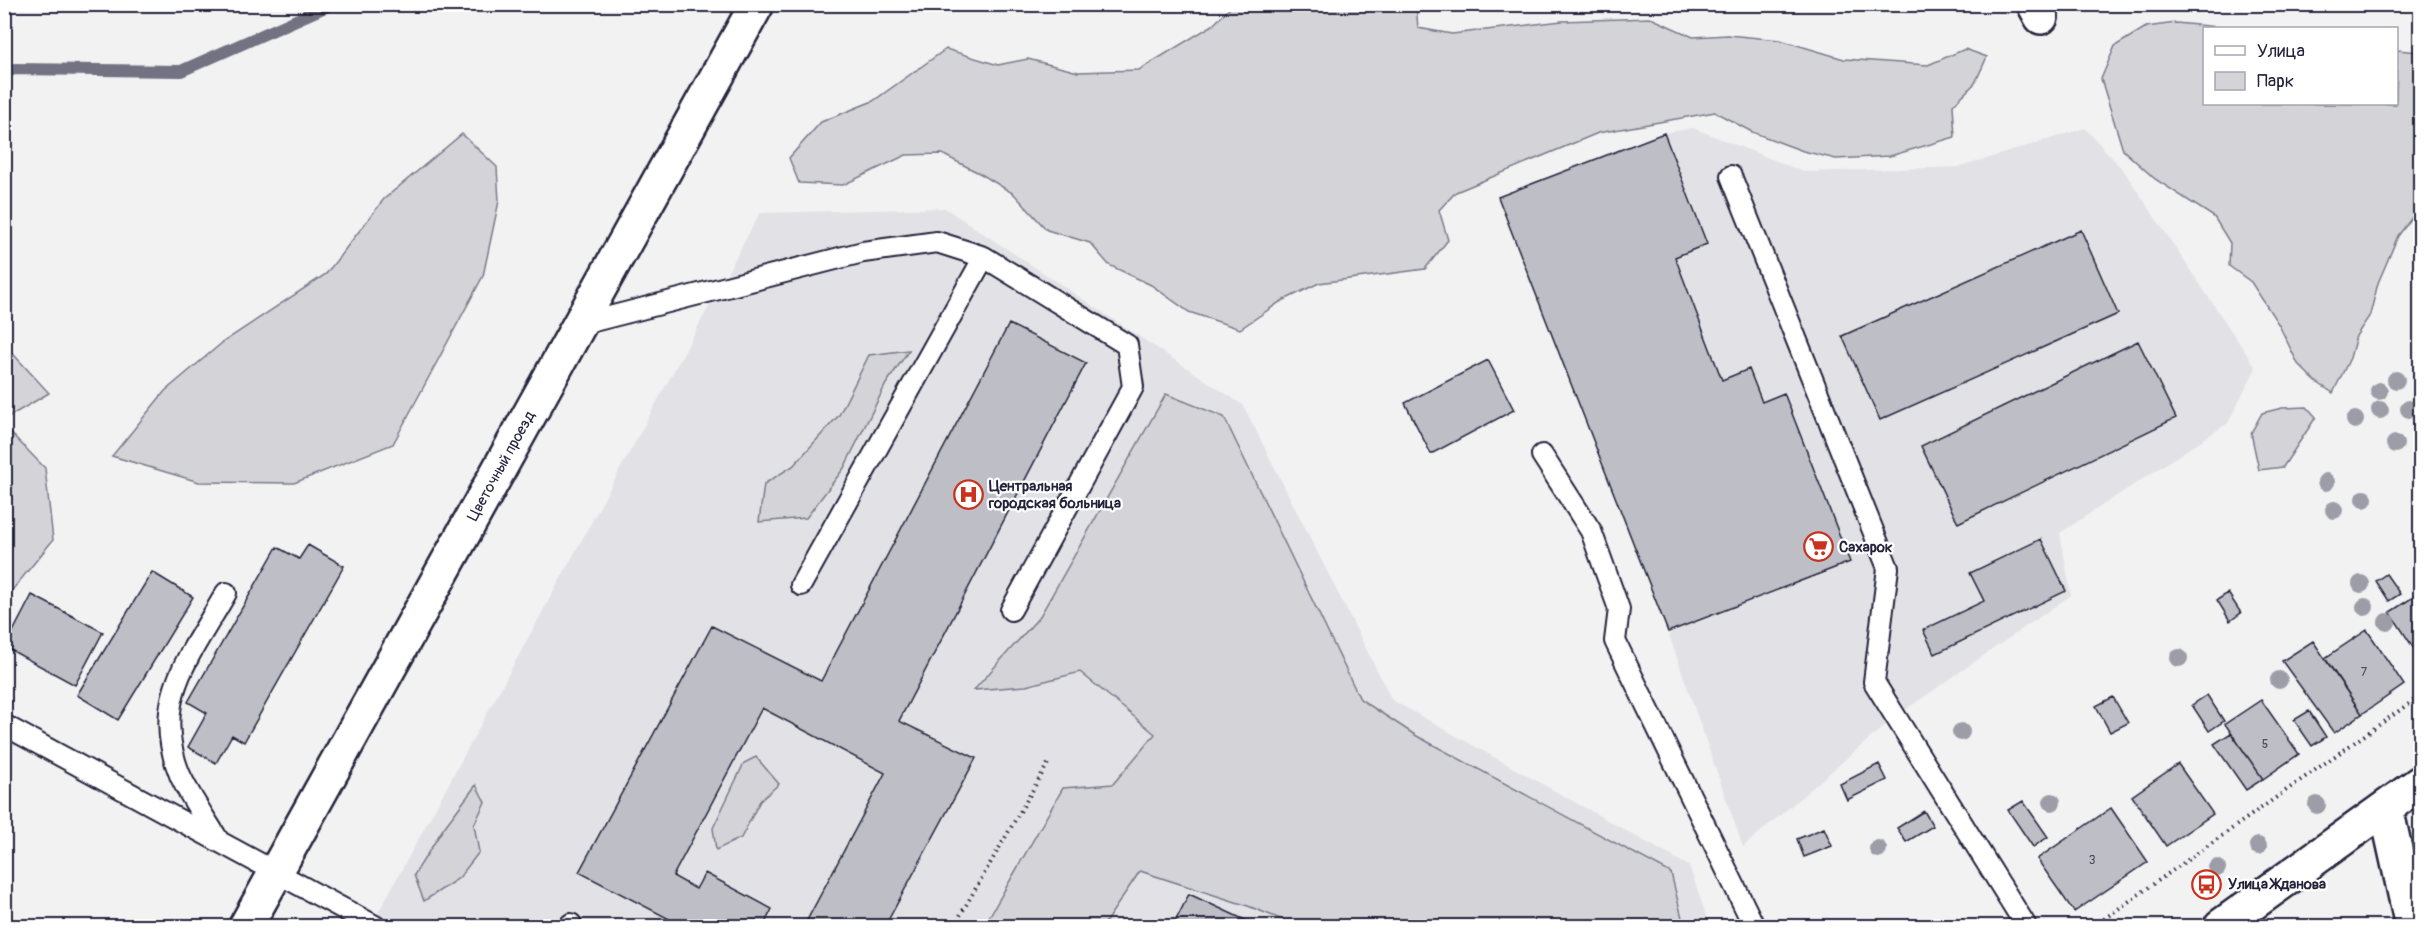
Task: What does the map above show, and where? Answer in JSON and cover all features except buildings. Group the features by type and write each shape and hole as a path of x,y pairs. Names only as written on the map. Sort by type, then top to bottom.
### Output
{"street":[{"name":"Цветочный проезд","path":"246,927 758,4"},
{"path":"2221,927 2421,783"},
{"path":"2386,808 2412,927"}],"lane":[{"path":"1731,176 1888,568 1874,682 2026,927"},
{"path":"582,324 863,252 937,242 984,257 1127,345 1133,387 1011,610"},
{"path":"801,585 984,257"},
{"path":"1542,455 1592,531 1619,609 1615,641 1754,927"},
{"path":"217,838 181,776 171,747 168,724 170,700 182,670 226,593"},
{"path":"4,724 217,838 375,927"}],"path":[{"path":"2415,589 2421,585"},
{"path":"2094,927 2421,696"},
{"path":"954,927 1050,760"}],"shaded area":[{"path":"1693,128 1804,172 1960,167 2085,128 2124,171 2256,368 2228,423 2060,533 2071,595 1895,717 1743,847 1668,632 1498,197 1664,133"},
{"path":"945,208 1243,405 1392,700 1689,866 1710,926 371,926 760,213"}],"green space":[{"path":"1237,5 1416,5 1418,28 1452,34 1562,21 1651,18 1693,37 1728,35 1780,40 1844,59 1928,65 1965,49 1987,57 1975,83 1953,105 1955,137 1890,156 1836,159 1803,151 1752,132 1715,112 1598,133 1456,192 1439,210 1448,240 1425,269 1319,283 1280,302 1240,329 1189,312 1151,285 1109,265 1090,243 1047,230 1014,194 942,154 906,155 843,185 799,183 789,158 821,122 873,101 946,49 998,65 1028,59 1078,72 1139,70 1213,25 1231,7"},
{"path":"2176,23 2218,27 2203,27 2203,105 2398,105 2398,50 2420,52 2420,207 2398,236 2378,283 2370,315 2356,336 2350,358 2333,393 2315,381 2298,364 2279,325 2251,282 2229,266 2230,243 2214,217 2155,179 2123,150 2101,79 2115,46 2146,27"},
{"path":"462,134 497,167 499,201 483,276 393,444 294,483 199,482 112,456 165,391 223,342 326,274 384,199"},
{"path":"4,344 49,393 5,419 4,419"},
{"path":"909,350 886,384 844,468 806,518 759,522 764,484 793,466 839,415 869,355"},
{"path":"1166,394 1224,417 1360,699 1415,735 1671,873 1684,926 1298,926 1248,906 1140,871 1103,926 984,926 1063,788 1113,784 1155,734 1080,672 1026,686 974,690 1040,616"},
{"path":"2307,407 2316,417 2283,467 2259,470 2251,433 2262,413 2282,408"},
{"path":"4,426 45,468 53,540 5,599"},
{"path":"756,757 779,784 760,801 741,838 716,850 713,828 744,763"},
{"path":"476,785 485,802 474,825 479,852 459,878 424,901 414,875 443,829"}],"waterway":[{"path":"4,74 14,69 181,71 332,4"}],"place":[{"name":"Центральная городская больница","path":"968,495"},
{"name":"Сахарок","path":"1818,547"},
{"name":"Улица Жданова","path":"2207,884"}]}
